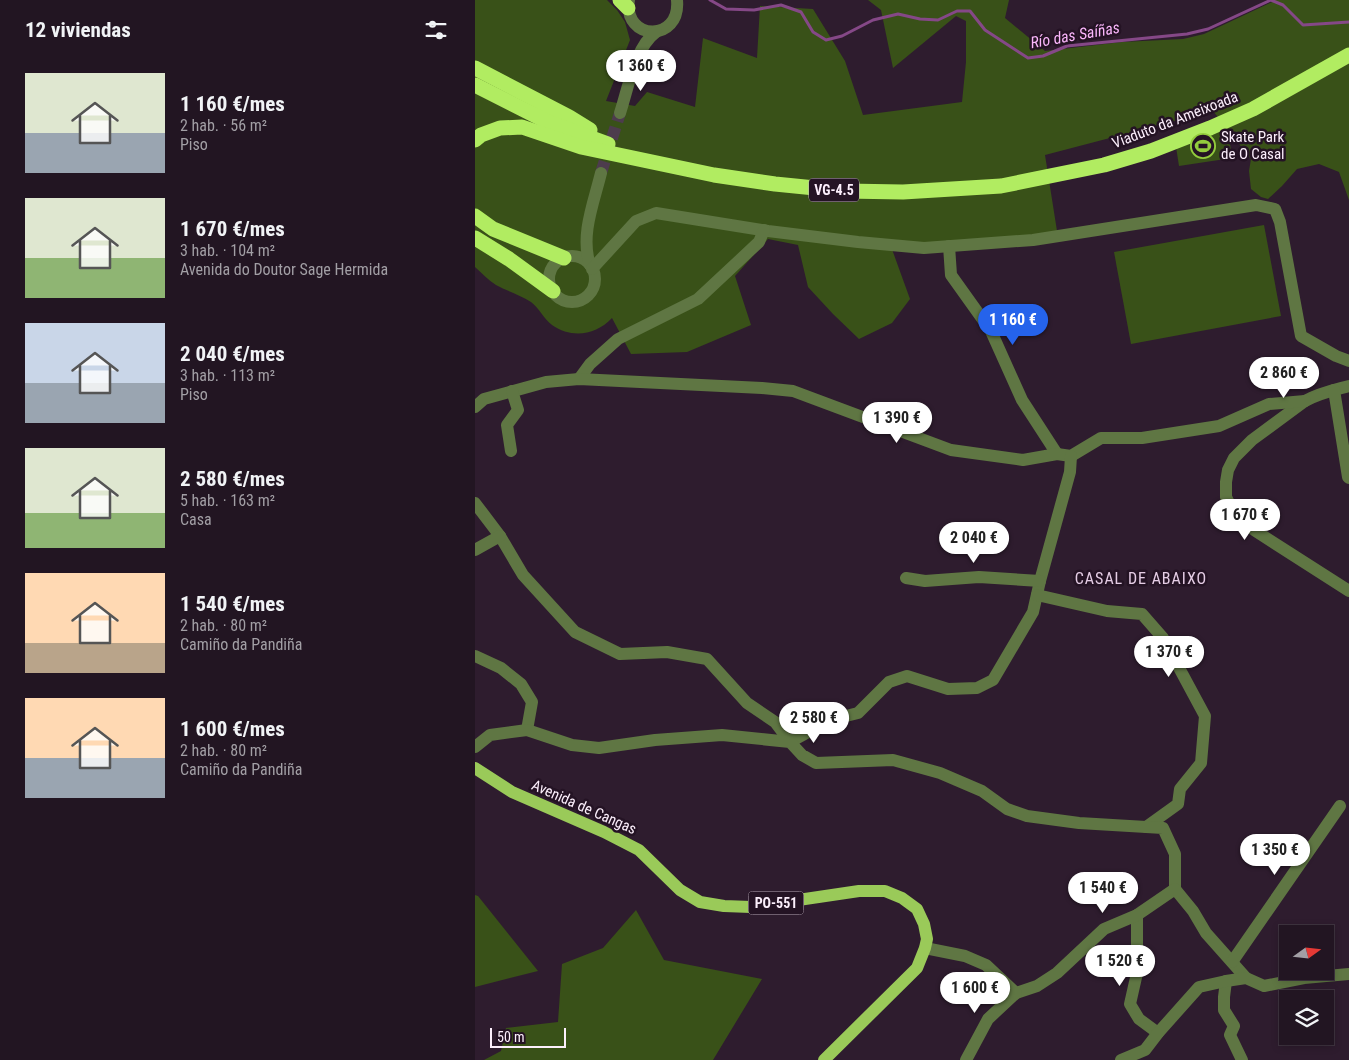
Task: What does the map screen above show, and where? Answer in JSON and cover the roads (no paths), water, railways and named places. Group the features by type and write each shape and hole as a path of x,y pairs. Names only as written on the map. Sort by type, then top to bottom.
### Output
{"highway":[{"name":"Viaduto da Ameixoada","path":"669,165 714,175 767,183 845,191 903,192 1001,186 1104,165 1151,151 1211,128 1253,109 1349,55"},
{"path":"475,68 569,118 621,149"},
{"name":"VG-4.5","path":"475,85 548,122 669,165"},
{"path":"475,140 481,135 500,128 522,128 581,147 669,165"},
{"path":"475,216 493,229 565,257"},
{"path":"475,238 509,259 553,291"}],"main road":[{"name":"Avenida de Cangas","path":"475,768 512,792 604,832 639,850 680,890 700,902 724,906 751,906 859,891 885,891 902,898 917,909 924,924 927,939 917,968 823,1060"}],"street":[{"path":"620,113 636,63 643,48 651,36 671,24 676,17 678,9 677,0"},
{"path":"625,3 637,34 636,63"},
{"path":"634,24 644,30 656,32"},
{"path":"588,226 574,248 554,265 551,271 550,285 558,297 564,301 579,301 586,297 594,284 587,252 588,226 601,173"},
{"path":"591,267 637,221 655,213 764,230 924,248 1033,240 1256,205 1275,209 1280,222 1301,336 1336,356 1349,361"},
{"path":"579,378 590,364 618,338 698,298 759,242 764,230"},
{"path":"949,246 951,275 991,331 1022,400 1057,454"},
{"path":"565,257 579,258 591,267"},
{"path":"475,407 483,399 546,382 579,378 762,388 793,391 951,450 1023,460 1057,454 1071,456 1101,438 1142,438 1219,426 1269,404 1305,401"},
{"path":"1349,386 1312,396 1239,452 1228,470 1226,482 1226,497 1232,510 1254,530 1349,591"},
{"path":"1334,390 1349,478"},
{"path":"511,451 507,425 518,410 512,391"},
{"path":"475,747 490,735 527,730 572,746 599,748 655,740 721,735 790,742 830,720 858,713 889,682 907,676 947,689 977,688 993,680 1033,612 1039,582 1070,472 1071,456"},
{"path":"475,503 500,536 523,575 575,632 620,654 667,652 707,659 747,703 775,722 802,755 816,763 893,760 940,774 982,791 1007,809 1027,816 1079,823 1163,828 1175,854 1175,889 1193,911 1206,933 1246,978 1264,986 1304,978 1349,974"},
{"path":"475,550 500,536"},
{"path":"906,578 925,581 979,577 1039,582"},
{"path":"1037,595 1107,611 1142,614 1163,638 1205,716 1201,763 1180,789 1178,804 1146,827"},
{"path":"475,656 501,668 521,684 532,702 527,730"},
{"path":"1232,962 1340,806"},
{"path":"966,1060 988,1019 1016,993 1037,986 1057,973 1103,929 1137,915 1175,889"},
{"path":"1137,915 1137,973 1130,1004 1139,1019 1158,1033"},
{"path":"925,948 965,956 986,965 1016,993"},
{"path":"1121,1060 1145,1050 1199,987 1246,978"},
{"path":"1226,981 1224,1010 1234,1026 1231,1035 1242,1060"}],"waterway":[{"name":"Río das Saíñas","path":"710,0 726,9 754,10 781,5 801,12 813,32 826,40 842,36 873,20 898,14 920,19 938,20 957,11 970,11 985,30 1028,58 1043,56 1067,46 1187,34 1208,29 1271,0 1283,5 1303,25 1349,22"}],"tunnel":[{"path":"601,173 620,113"}],"place":[{"name":"Skate Park de O Casal","path":"1203,146"}],"district":[{"name":"CASAL DE ABAIXO","path":"1141,578"}]}
